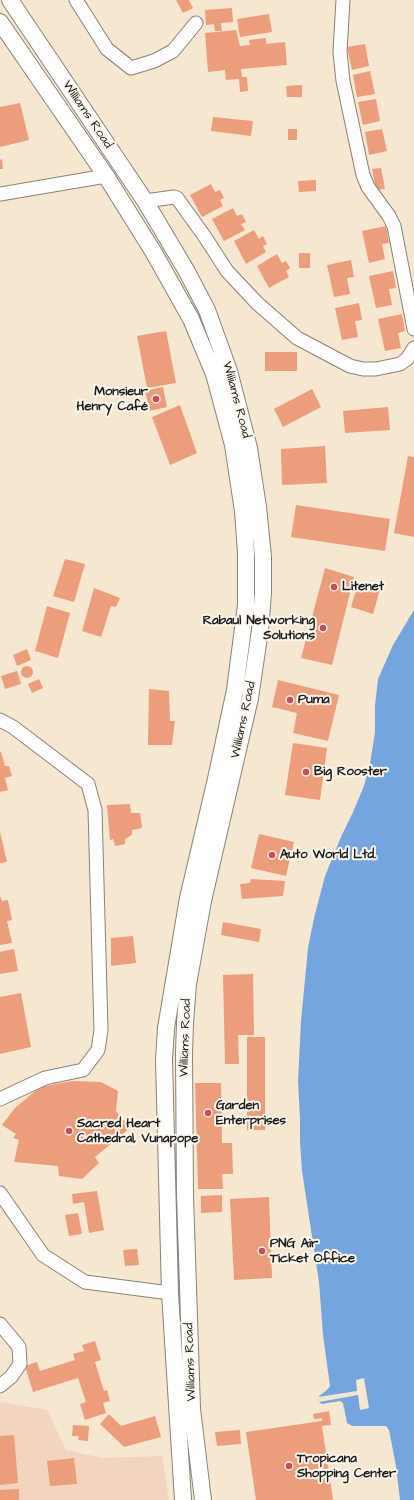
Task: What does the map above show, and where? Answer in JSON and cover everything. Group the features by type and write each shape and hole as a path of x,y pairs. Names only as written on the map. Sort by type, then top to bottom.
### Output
{"main road":[{"name":"Williams Road","path":"10,0 145,201 186,270 207,310 229,371 249,448 258,508 263,557 263,593 260,630 250,698 203,901 188,984 185,1023 185,1196 192,1409 203,1500"},
{"name":"Williams Road","path":"0,22 106,176 154,253 191,319 214,374 233,445 243,511 246,553 246,605 235,690 188,898 166,1028 164,1060 170,1293 183,1500"}],"street":[{"path":"76,0 107,49 131,68 154,61 173,51 196,23"},
{"path":"343,0 340,52 343,81 363,175 368,187 389,216 394,226 414,328"},
{"path":"0,194 106,176"},
{"path":"145,201 174,197 177,198 205,236 227,271 257,303 297,338 350,366 362,369 376,369 400,364 407,359 414,348"},
{"path":"0,720 12,727 88,784 95,810 101,1030 98,1050 83,1070 45,1078 0,1099"},
{"path":"0,1193 43,1256 85,1282 170,1293"},
{"path":"0,1324 19,1347 20,1364 11,1377 0,1386"}],"shaded area":[{"path":"0,1402 47,1410 66,1450 103,1458 162,1456 169,1500 0,1500"}],"water":[{"path":"414,610 414,1500 400,1500 396,1466 389,1430 386,1426 352,1426 347,1423 343,1403 340,1401 322,1404 319,1402 318,1397 330,1386 323,1335 319,1282 302,1171 298,1081 301,1021 308,948 314,918 325,876 364,786 370,764 375,732 375,705 378,679 393,645"}],"pier":[{"path":"364,1378 369,1408 360,1410 358,1395 319,1402 318,1397 357,1391 356,1380"}],"building":[{"path":"176,0 189,0 193,8 183,13"},
{"path":"232,8 233,22 221,23 222,31 215,31 214,24 206,25 205,10"},
{"path":"269,14 272,32 240,37 237,19"},
{"path":"236,30 240,46 250,45 249,40 266,38 266,44 285,42 287,65 241,69 242,77 247,77 248,91 240,92 239,79 226,80 225,70 208,72 205,33"},
{"path":"365,44 369,66 352,70 347,47"},
{"path":"370,71 375,94 357,97 353,75"},
{"path":"302,85 302,97 287,97 286,86"},
{"path":"376,99 380,121 363,125 358,102"},
{"path":"20,103 29,140 0,147 0,107"},
{"path":"213,117 253,121 251,136 211,131"},
{"path":"288,129 297,129 297,140 288,140"},
{"path":"382,129 387,151 369,155 365,132"},
{"path":"2,159 3,169 0,169 0,160"},
{"path":"381,168 385,189 376,190 372,169"},
{"path":"316,180 316,191 299,192 298,181"},
{"path":"211,184 215,192 220,190 224,198 220,200 223,206 202,217 190,195"},
{"path":"233,208 237,216 242,214 246,222 241,224 245,230 224,241 212,219"},
{"path":"386,226 389,243 382,244 385,259 369,263 362,231"},
{"path":"254,230 259,239 263,236 267,244 263,246 266,252 246,264 234,241"},
{"path":"299,253 310,253 310,268 299,268"},
{"path":"277,254 282,263 286,261 290,268 286,271 289,277 269,288 257,266"},
{"path":"351,260 354,277 347,278 350,294 334,297 327,265"},
{"path":"393,271 396,288 389,289 392,305 376,308 369,276"},
{"path":"359,303 362,320 355,321 358,337 342,340 335,308"},
{"path":"402,314 405,331 398,333 401,348 385,351 378,319"},
{"path":"166,331 176,383 147,388 137,336"},
{"path":"265,352 297,352 297,371 265,371"},
{"name":"Monsieur Henry Café","path":"163,387 167,407 150,411 145,391"},
{"path":"312,389 321,407 283,427 274,409"},
{"path":"180,405 197,453 170,465 152,417"},
{"path":"388,407 390,430 345,433 343,411"},
{"path":"325,446 327,483 282,485 281,449"},
{"path":"408,456 414,457 414,537 394,533"},
{"path":"296,505 390,519 385,551 291,537"},
{"path":"65,559 85,564 74,602 53,596"},
{"path":"325,568 354,577 332,665 301,658"},
{"path":"358,583 380,589 373,614 351,607"},
{"path":"94,588 120,598 116,607 111,606 101,637 82,631"},
{"path":"47,606 70,613 58,658 35,651"},
{"path":"27,649 31,660 17,666 13,655"},
{"path":"29,666 32,667 32,677 25,678 22,677 21,670 22,667"},
{"path":"17,671 21,684 5,689 1,676"},
{"path":"39,679 43,688 32,693 28,684"},
{"path":"278,680 339,695 328,741 293,733 297,713 272,707"},
{"path":"149,689 169,691 170,721 175,721 172,745 148,745"},
{"name":"Big Rooster","path":"293,743 327,748 320,800 285,795"},
{"path":"0,752 5,766 9,766 12,776 5,778 8,790 0,792"},
{"path":"130,804 131,813 140,813 142,828 132,830 132,835 125,839 125,844 115,846 113,839 110,840 107,805"},
{"path":"0,832 7,862 0,863"},
{"name":"Auto World Ltd.","path":"259,834 294,842 286,876 251,868"},
{"path":"251,879 285,881 283,896 242,899 240,884 250,883"},
{"path":"0,896 2,901 8,900 12,920 7,921 12,943 0,945"},
{"path":"223,922 261,929 259,942 221,935"},
{"path":"133,936 136,963 111,966 111,938"},
{"path":"14,949 18,971 0,974 0,952"},
{"path":"253,974 254,1035 238,1035 239,1064 225,1064 223,975"},
{"path":"21,993 31,1047 0,1054 0,997"},
{"path":"247,1037 265,1037 265,1130 247,1130"},
{"name":"Sacred Heart Cathedral, Vunapope","path":"72,1081 101,1082 118,1091 116,1111 130,1128 95,1157 99,1163 82,1179 59,1176 58,1166 14,1162 19,1140 13,1138 16,1134 2,1125 15,1108 40,1087"},
{"name":"Garden Enterprises","path":"195,1083 221,1083 222,1143 232,1143 233,1174 222,1174 223,1189 198,1189"},
{"path":"97,1191 104,1230 89,1233 84,1202 73,1204 72,1194"},
{"path":"222,1195 222,1212 201,1213 201,1196"},
{"path":"269,1197 272,1278 234,1280 230,1199"},
{"path":"78,1213 82,1234 69,1236 65,1215"},
{"path":"137,1249 139,1265 125,1266 123,1250"},
{"path":"95,1341 101,1360 95,1362 104,1391 107,1390 110,1401 103,1403 106,1413 85,1420 80,1404 86,1402 78,1378 33,1392 25,1366 37,1362 40,1371 75,1360 73,1354 84,1351 82,1345"},
{"name":"Tropicana Shopping Center","path":"329,1411 331,1425 322,1426 333,1500 256,1500 246,1432 322,1421 322,1418 314,1419 313,1414"},
{"path":"109,1414 121,1426 155,1416 161,1437 124,1447 100,1424"},
{"path":"73,1425 89,1426 88,1441 78,1440 79,1436 72,1436"},
{"path":"240,1430 241,1444 217,1446 215,1432"},
{"path":"14,1435 18,1483 0,1485 0,1436"},
{"path":"74,1458 77,1484 50,1486 47,1461"},
{"path":"19,1489 19,1500 0,1500 0,1490"}],"place":[{"name":"Monsieur Henry Café","path":"156,399"},
{"name":"Litenet","path":"334,587"},
{"name":"Rabaul Networking Solutions","path":"323,628"},
{"name":"Puma","path":"290,700"},
{"name":"Big Rooster","path":"306,772"},
{"name":"Auto World Ltd.","path":"272,855"},
{"name":"Garden Enterprises","path":"208,1113"},
{"name":"Sacred Heart Cathedral, Vunapope","path":"69,1131"},
{"name":"PNG Air Ticket Office","path":"262,1251"},
{"name":"Tropicana Shopping Center","path":"289,1466"}]}
